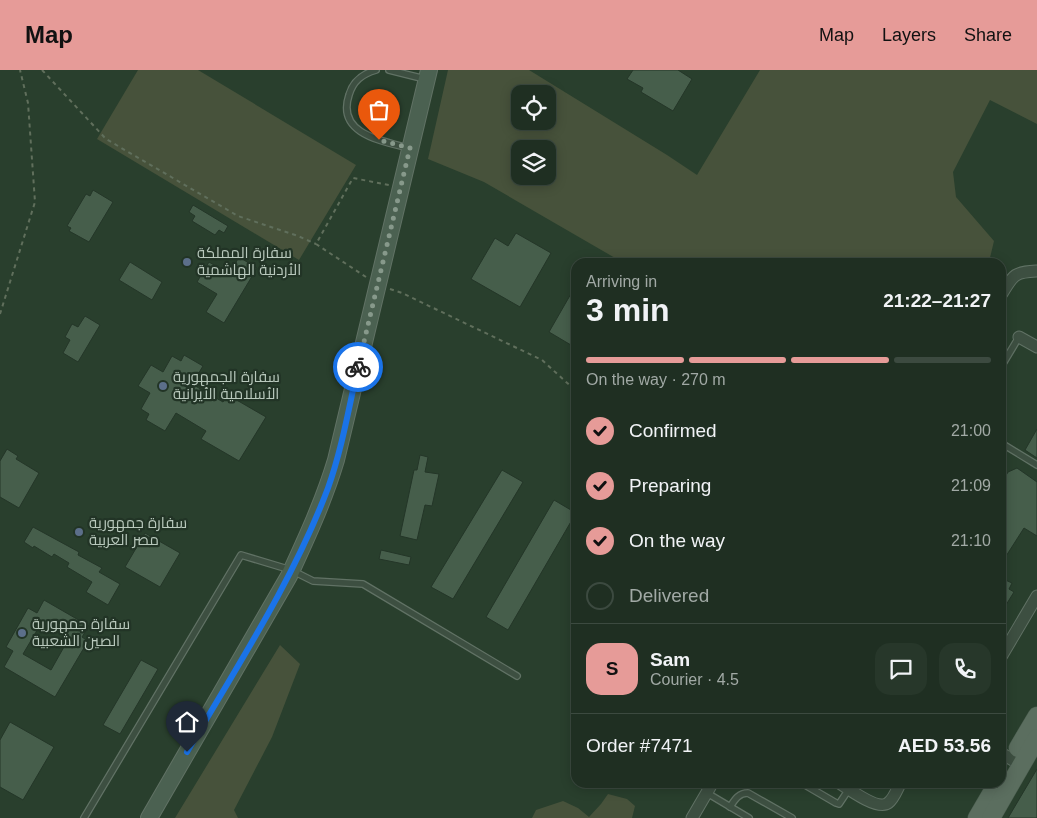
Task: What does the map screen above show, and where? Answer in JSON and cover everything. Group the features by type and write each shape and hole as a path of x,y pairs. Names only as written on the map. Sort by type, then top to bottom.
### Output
{"main road":[{"path":"1006,768 1037,716"},
{"path":"1006,771 1013,756 1028,741 1037,727"},
{"path":"1013,756 1037,738"},
{"path":"987,813 996,788"},
{"path":"977,818 987,813 998,788"}],"street":[{"path":"149,818 265,619 315,519 336,460 428,75"},
{"path":"1006,286 1011,278 1020,272 1037,271"},
{"path":"1019,336 1037,347"},
{"path":"1006,649 1037,596"},
{"path":"692,818 710,788"},
{"path":"849,789 878,805 884,805 889,803 898,788"}],"lane":[{"path":"376,70 360,77 354,83 347,102 347,113 353,125 363,133 379,140 410,148"},
{"path":"389,70 428,75"},
{"path":"1006,358 1019,336"},
{"path":"1006,446 1037,465"},
{"path":"84,818 241,555 291,570 313,581 363,584 517,676"},
{"path":"810,788 839,804 849,789"},
{"path":"730,807 736,797 743,793 748,793 792,818"},
{"path":"707,794 749,818"}],"path":[{"path":"0,314 34,202 28,103 20,70"},
{"path":"42,70 106,139 238,216 316,244 378,285 411,297 542,360 571,386"},
{"path":"316,244 353,178 401,188"}],"green space":[{"path":"138,70 198,70 356,165 299,260 97,139"},
{"path":"448,70 529,70 553,85 511,85 511,130 556,130 556,87 697,175 760,70 1037,70 1037,124 990,100 953,172 956,197 994,241 990,258 615,258 484,182 428,159"},
{"path":"280,645 300,664 272,737 234,810 238,818 175,818"},
{"path":"608,794 627,799 635,806 632,818 532,818 536,810 563,801 578,808 589,817"}],"building":[{"path":"633,70 678,70 692,79 673,111 641,92 643,88 627,79"},
{"path":"93,190 113,202 89,242 69,231 71,228 67,226 86,194 90,196"},
{"path":"193,205 228,226 224,233 219,230 215,235 192,221 195,216 189,212"},
{"path":"516,233 551,253 520,307 471,279 495,238 508,246"},
{"path":"239,257 257,268 224,323 206,312 217,294 197,282 209,262 229,274"},
{"path":"130,262 162,282 152,300 119,280"},
{"path":"571,294 571,345 549,332"},
{"path":"85,316 100,325 78,362 63,353 70,340 65,337 72,324 78,327"},
{"path":"184,355 203,366 192,384 223,402 228,395 266,417 239,461 201,439 206,431 176,413 165,431 146,420 149,414 141,409 150,393 138,386 151,365 163,372 172,356 181,361"},
{"path":"1037,429 1037,458 1025,450"},
{"path":"7,449 18,456 16,459 39,473 19,508 0,497 0,461"},
{"path":"420,455 428,457 425,472 439,474 432,506 425,505 417,540 400,536 414,470 417,470"},
{"path":"1017,468 1037,482 1037,536 1024,528 1006,556 1006,475 1008,472"},
{"path":"502,470 523,482 453,599 431,587"},
{"path":"554,500 571,510 571,522 508,630 486,617"},
{"path":"33,527 79,552 78,555 102,568 99,572 120,584 108,605 86,592 92,582 67,567 69,563 54,554 52,557 24,542"},
{"path":"145,533 180,553 160,587 125,567"},
{"path":"381,550 411,557 409,565 379,559"},
{"path":"1006,580 1012,583 1009,589 1014,592 1006,605"},
{"path":"44,600 89,626 82,637 88,641 55,697 4,667 13,651 6,647 28,608 37,613","holes":["42,622 69,638 51,670 23,654"]},
{"path":"141,660 158,669 120,734 103,725"},
{"path":"10,722 54,747 23,800 0,787 0,740"},
{"path":"1037,769 1037,818 1008,818"}],"way so far":[{"path":"358,367 410,148 379,140"}],"place":[{"name":"سفارة المملكة الأردنية الهاشمية","path":"187,262"},
{"name":"سفارة الجمهورية الأسلامية الأيرانية","path":"163,386"},
{"name":"سفارة جمهورية مصر العربية","path":"79,532"},
{"name":"سفارة جمهورية الصين الشعبية","path":"22,633"}],"route":[{"path":"187,752 265,619 303,547 328,486 336,460 358,367"}]}
